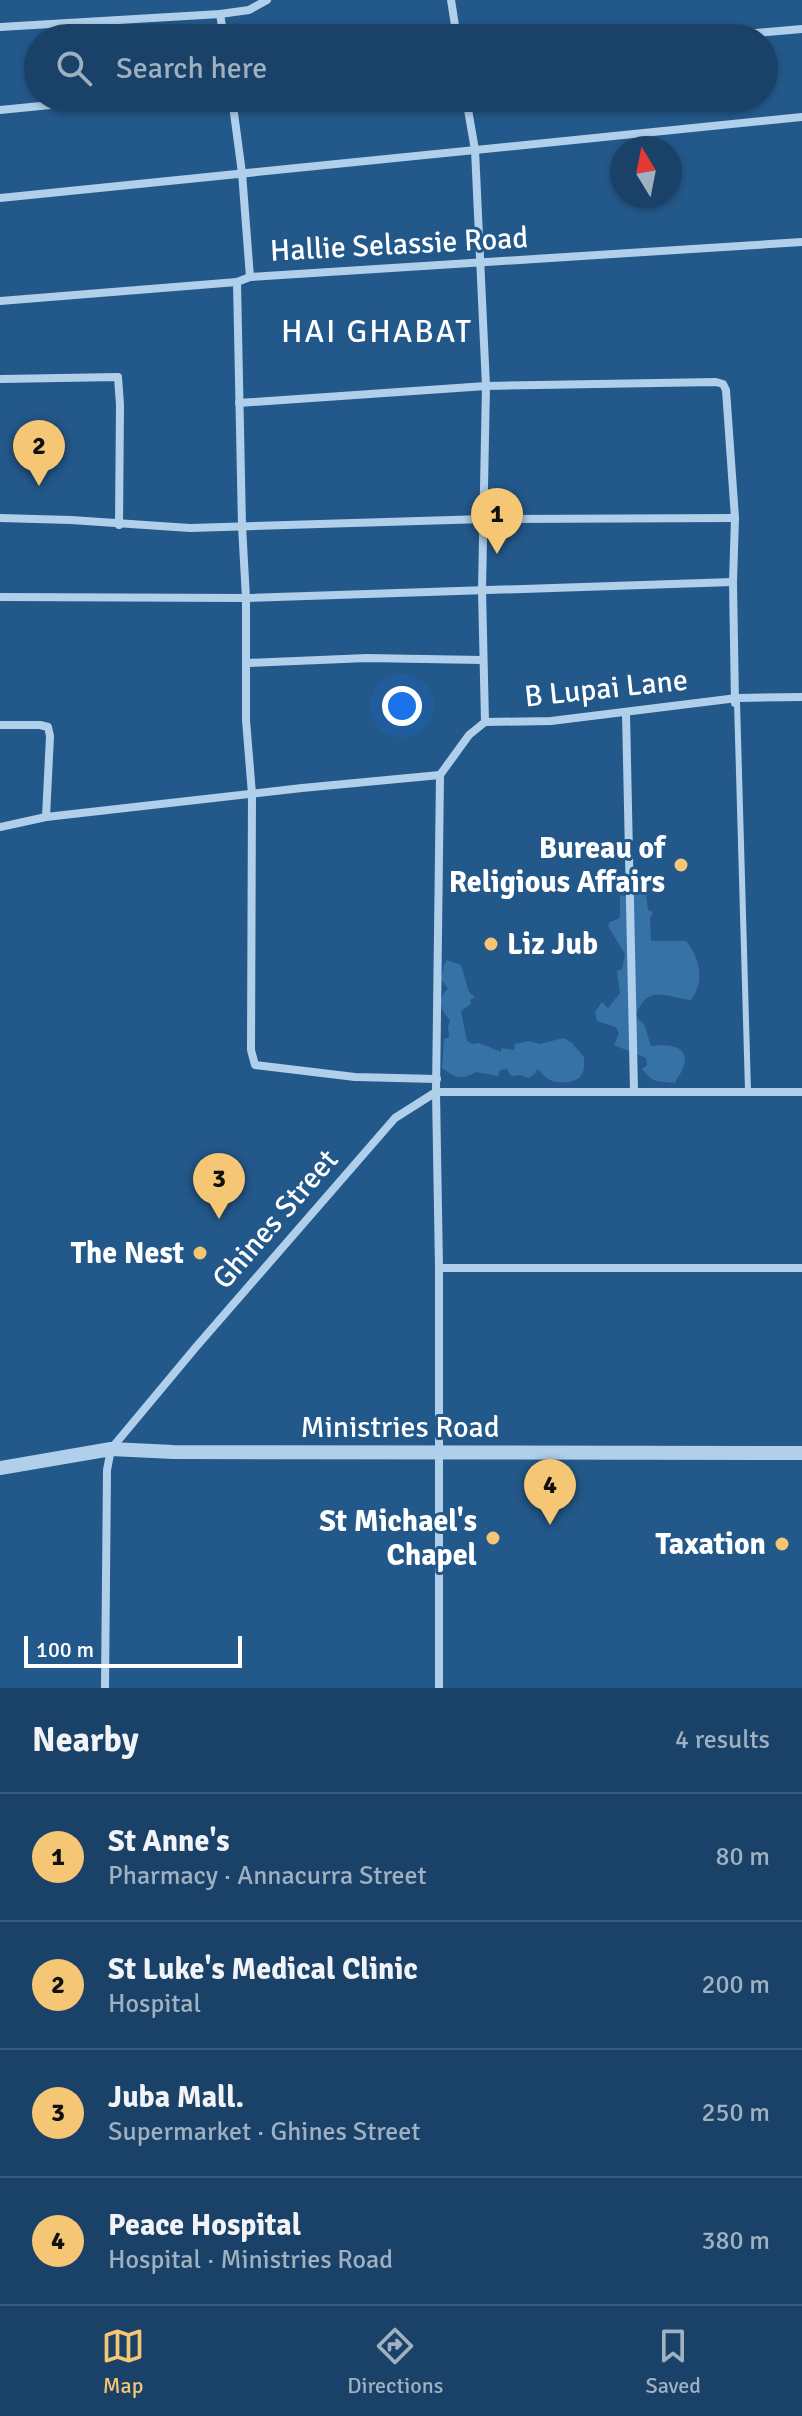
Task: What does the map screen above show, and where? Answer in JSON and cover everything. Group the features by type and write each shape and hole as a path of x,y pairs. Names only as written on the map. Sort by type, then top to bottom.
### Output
{"street":[{"path":"51,24 220,14 249,10 267,0"},
{"path":"451,0 455,24"},
{"path":"220,14 222,24"},
{"path":"0,27 24,26"},
{"path":"778,31 802,29"},
{"path":"0,110 24,108"},
{"path":"234,112 250,277"},
{"path":"468,112 475,150 486,386 482,590 485,722"},
{"path":"0,198 802,117"},
{"name":"Hallie Selassie Road","path":"0,301 237,282 250,277 802,242"},
{"path":"237,282 246,598 246,720 252,794 249,1040 255,1065 355,1077 437,1079"},
{"path":"0,379 118,377 119,525"},
{"path":"239,403 486,386 723,384 726,390 735,518 735,703 737,698"},
{"path":"0,518 190,528 484,519 735,518"},
{"path":"0,597 246,598 733,582"},
{"path":"247,663 367,658 482,660"},
{"name":"B Lupai Lane","path":"440,775 469,735 485,722 551,721 737,698 802,697"},
{"path":"626,713 634,1091"},
{"path":"0,725 48,727 46,817"},
{"path":"0,827 46,817 440,775 436,1092 439,1688"},
{"path":"436,1092 802,1092"},
{"name":"Ghines Street","path":"111,1449 395,1118 436,1092"},
{"path":"439,1268 802,1268"},
{"path":"105,1688 107,1470 111,1449"},
{"name":"Ministries Road","path":"0,1468 111,1449 439,1454 802,1453"}],"lane":[{"path":"737,698 748,1091"}],"shaded area":[{"path":"634,884 646,893 648,910 653,912 650,918 651,941 686,941 695,955 699,970 698,985 691,1000 652,996 646,999 636,1014 644,1024 651,1046 675,1047 683,1053 684,1065 675,1083 656,1081 650,1077 642,1069 647,1065 646,1058 614,1045 619,1033 616,1027 597,1021 595,1012 602,1002 608,1008 620,993 617,971 622,969 625,954 608,926 620,918 620,895 625,896"},
{"path":"447,960 461,965 469,992 475,997 461,1011 467,1041 501,1052 501,1048 514,1050 515,1044 530,1041 539,1044 564,1038 584,1057 580,1077 559,1082 550,1080 537,1069 528,1078 511,1076 507,1069 500,1070 498,1076 476,1072 462,1077 442,1068 444,1039 449,1037 450,1020 441,1004 442,996 448,989 441,979"}],"place":[{"name":"St Luke's Medical Clinic","path":"39,486"},
{"name":"St Anne's","path":"497,554"},
{"name":"Bureau of Religious Affairs","path":"681,865"},
{"name":"Liz Jub","path":"491,944"},
{"name":"Juba Mall.","path":"219,1219"},
{"name":"The Nest","path":"200,1253"},
{"name":"Peace Hospital","path":"550,1525"},
{"name":"St Michael's Chapel","path":"493,1538"},
{"name":"Taxation","path":"782,1544"}],"district":[{"name":"HAI GHABAT","path":"377,331"}]}
